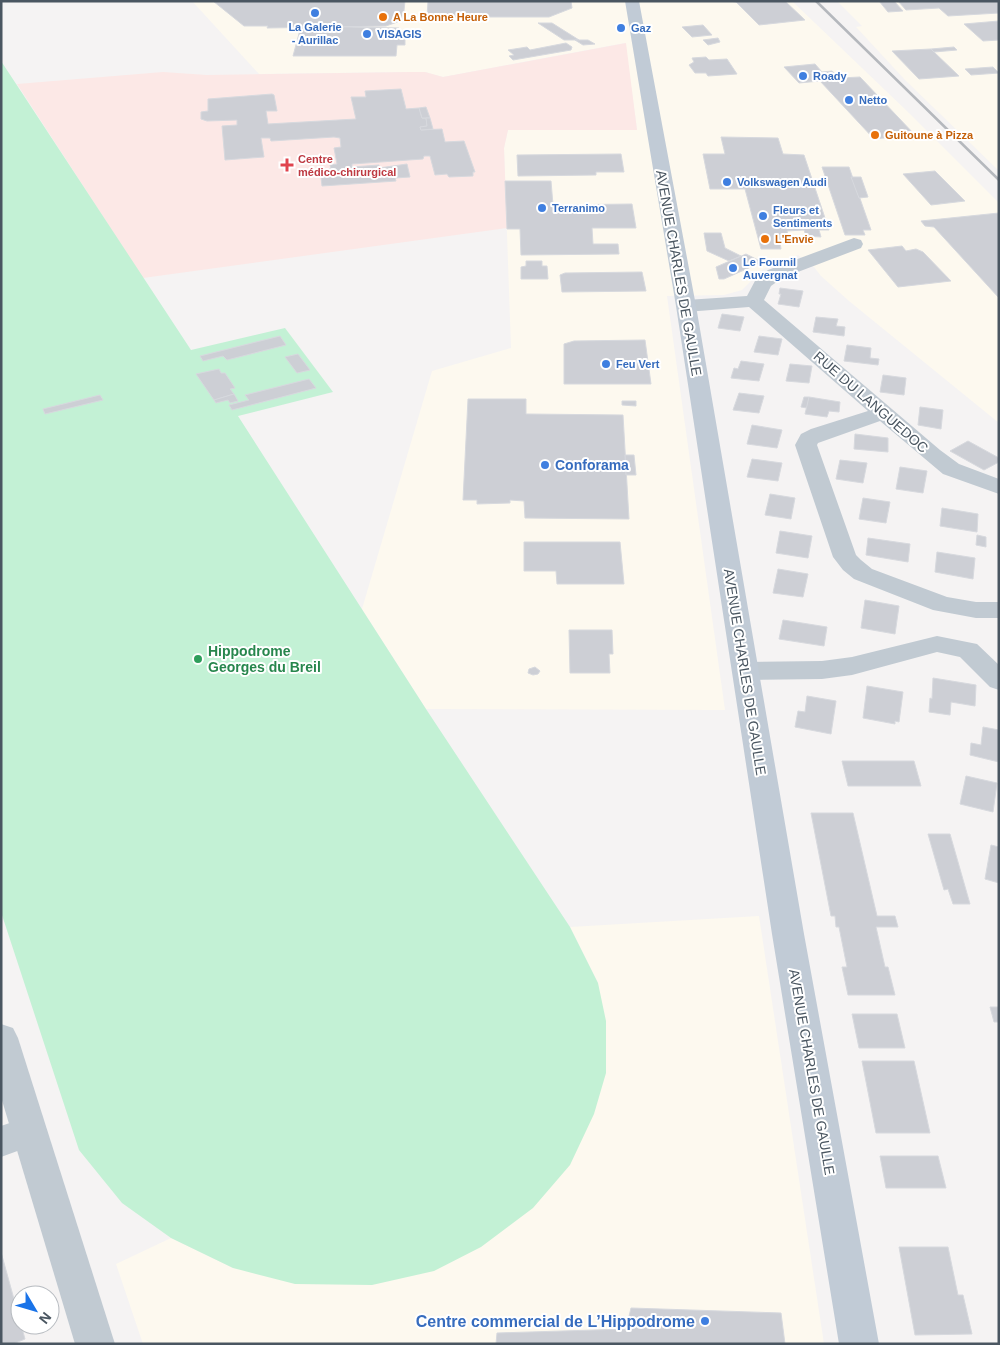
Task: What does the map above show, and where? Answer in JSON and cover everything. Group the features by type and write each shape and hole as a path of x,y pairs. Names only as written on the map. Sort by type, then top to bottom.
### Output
{"main road":[{"name":"AVENUE CHARLES DE GAULLE","path":"632,1 686,306 788,934 859,1344"}],"street":[{"path":"686,306 754,301 764,284 775,274 854,244"},
{"name":"RUE DU LANGUEDOC","path":"754,301 932,455 951,468 999,487"},
{"path":"884,413 819,434 809,439 806,445 845,557 864,574 942,604 987,610 968,650"},
{"path":"938,644 942,604"},
{"path":"745,671 822,670 852,666 938,644 968,650 999,681"},
{"path":"1,1038 16,1136 96,1344"}],"shaded area":[{"path":"192,1 792,1 909,113 999,203 999,423 849,301 821,276 814,267 798,255 763,269 742,290 724,295 667,296 725,710 426,709 362,609 432,371 511,348 504,148 508,130 637,129 625,43 443,77 425,72 259,74"},
{"path":"837,1 999,1 999,171 905,80 856,27 862,26"},
{"name":"Centre médico-chirurgical","path":"626,43 637,130 508,130 504,148 507,228 143,278 17,84 163,72 207,75 425,72 443,77"},
{"path":"759,916 824,1344 143,1344 116,1264 171,1238 233,1268 598,983 570,927"}],"green space":[{"name":"Hippodrome Georges du Breil","path":"1,61 191,350 285,328 333,392 238,416 426,709 570,927 598,983 606,1021 606,1073 594,1114 570,1165 533,1208 481,1247 434,1271 372,1285 295,1284 233,1268 171,1238 122,1203 79,1150 1,912"}],"building":[{"name":"La Galerie - Aurillac","path":"213,1 405,1 403,20 386,26 267,28 268,26 244,26"},
{"path":"428,1 571,1 572,8 549,17 427,17"},
{"path":"729,1 785,1 805,20 759,25 736,2"},
{"path":"879,1 894,1 903,11 888,12"},
{"path":"898,1 999,1 999,13 948,16 939,8 906,10"},
{"path":"999,21 999,40 983,41 964,24"},
{"path":"538,23 552,23 579,40 564,40"},
{"path":"703,25 712,35 692,37 682,27"},
{"path":"301,26 399,28 398,38 405,38 405,45 397,45 396,56 293,56"},
{"path":"718,38 720,42 708,45 703,40"},
{"path":"575,40 588,40 595,44 583,45"},
{"path":"566,43 572,47 571,50 513,60 509,56 514,55 508,50 527,47 530,50"},
{"path":"954,47 957,50 934,52 931,49"},
{"path":"931,49 959,76 919,79 892,51"},
{"path":"706,57 709,60 727,59 737,74 708,76 706,73 695,73 689,65 694,62 692,58"},
{"path":"815,64 822,72 832,71 840,78 860,77 915,135 874,139 820,81 799,83 784,67"},
{"path":"993,67 999,73 971,75 965,69"},
{"path":"401,89 406,109 419,108 422,118 426,118 427,126 420,127 421,130 442,129 445,142 464,141 475,172 473,172 473,176 449,177 447,174 435,175 430,156 424,156 423,159 352,164 352,167 379,165 379,168 407,164 410,177 395,178 396,181 322,186 320,169 331,169 330,165 337,164 334,148 341,147 340,138 271,141 270,138 261,138 264,157 225,160 222,126 237,125 237,120 207,121 201,119 201,112 208,111 208,99 272,94 274,95 277,111 266,111 268,124 356,119 351,97 366,97 365,91"},
{"path":"426,107 430,118 422,118 419,108"},
{"path":"426,118 430,118 433,129 421,130 420,127 427,126"},
{"path":"721,137 778,138 783,154 804,155 829,230 819,230 821,237 806,236 804,230 787,231 790,242 780,242 781,249 761,249 745,189 710,189 703,154 725,154"},
{"path":"621,154 624,172 596,172 596,175 518,176 517,155"},
{"path":"822,167 849,167 871,230 863,230 865,235 845,235"},
{"path":"935,171 965,201 931,205 903,174"},
{"path":"851,177 861,177 868,197 859,198"},
{"path":"505,181 551,181 553,205 632,204 636,228 592,228 593,244 618,244 619,254 521,255 520,229 507,229"},
{"path":"999,213 999,298 934,227 925,226 921,221"},
{"path":"704,233 721,233 725,248 741,256 729,261 707,251"},
{"path":"902,246 906,251 916,249 923,252 951,281 898,287 868,250"},
{"path":"746,254 762,262 724,279 719,279 716,267"},
{"path":"526,261 542,261 542,266 547,266 548,279 521,279 521,267 526,266"},
{"path":"642,272 646,291 562,292 560,275 565,273"},
{"path":"780,288 803,291 799,307 778,304 781,294 779,294"},
{"path":"722,314 744,317 740,331 718,328"},
{"path":"816,317 838,319 836,326 845,327 844,336 813,332"},
{"path":"280,336 286,345 227,360 223,356 203,361 200,356"},
{"path":"759,336 782,339 778,355 754,352"},
{"name":"Feu Vert","path":"645,340 651,384 564,384 564,344 574,341"},
{"path":"847,345 871,348 870,358 879,359 878,365 844,361"},
{"path":"298,354 310,370 297,373 285,357"},
{"path":"741,361 764,364 759,381 731,378 734,368 738,369"},
{"path":"790,364 812,366 809,383 786,381"},
{"path":"219,369 221,373 225,373 235,388 230,389 234,394 214,400 196,374"},
{"path":"883,375 906,378 904,395 880,392"},
{"path":"309,379 316,388 232,410 229,405 249,400 245,395"},
{"path":"739,393 764,396 759,413 733,410"},
{"path":"234,394 238,401 230,403 228,400 216,403 214,400"},
{"path":"100,395 103,400 45,414 43,409"},
{"path":"804,397 809,397 807,408 801,407"},
{"path":"809,397 840,402 839,412 829,411 827,417 805,414"},
{"name":"Conforama","path":"468,399 526,399 526,414 623,415 629,519 525,518 524,501 510,500 510,503 477,504 477,500 463,500"},
{"path":"622,401 636,401 636,406 622,405"},
{"path":"920,407 943,410 941,429 918,425"},
{"path":"752,425 782,430 777,448 747,444"},
{"path":"855,434 888,438 888,452 854,449"},
{"path":"968,441 999,458 999,462 984,470 950,451"},
{"path":"625,455 634,455 636,475 626,475"},
{"path":"752,459 782,463 778,481 747,477"},
{"path":"840,460 867,463 863,483 836,479"},
{"path":"900,467 927,471 923,493 896,489"},
{"path":"770,494 795,498 791,519 765,515"},
{"path":"863,498 890,502 886,523 859,519"},
{"path":"942,508 978,514 977,532 940,526"},
{"path":"780,531 812,536 808,558 776,553"},
{"path":"977,535 986,537 986,547 976,545"},
{"path":"868,538 910,544 908,562 866,555"},
{"path":"524,542 620,542 624,584 557,584 556,571 524,571"},
{"path":"937,552 975,558 973,579 935,572"},
{"path":"778,569 808,574 803,597 773,593"},
{"path":"865,600 899,606 895,634 861,628"},
{"path":"783,620 827,627 824,646 779,639"},
{"path":"569,630 612,630 613,654 609,654 610,673 570,673"},
{"path":"535,667 540,671 538,674 528,673 529,669"},
{"path":"933,678 976,685 975,706 951,702 950,715 929,712"},
{"path":"867,686 903,692 899,722 895,721 895,724 863,718"},
{"path":"807,696 836,701 831,734 795,727 798,711 805,712"},
{"path":"983,727 999,730 999,762 970,755 971,743 981,745"},
{"path":"842,761 914,761 921,786 848,786"},
{"path":"966,776 997,783 993,812 960,804"},
{"path":"811,813 853,813 877,916 895,916 898,927 876,927 885,967 888,967 895,995 848,995 842,967 847,967 839,927 836,927 835,916 831,916"},
{"path":"928,834 950,834 970,904 953,904 948,889 944,890"},
{"path":"991,845 999,847 999,883 985,879"},
{"path":"990,1007 999,1007 999,1022 994,1022"},
{"path":"852,1014 897,1014 905,1048 859,1048"},
{"path":"862,1061 914,1061 930,1133 876,1133"},
{"path":"880,1156 938,1156 946,1188 886,1188"},
{"path":"899,1247 948,1247 958,1295 963,1295 972,1334 915,1335"},
{"path":"1,1252 10,1285 10,1335 24,1335 25,1339 13,1344 1,1344"},
{"name":"Centre commercial de L’Hippodrome","path":"631,1308 781,1313 785,1344 496,1344 497,1333 626,1329"}],"railway":[{"path":"816,1 999,180"}],"place":[{"name":"La Galerie - Aurillac","path":"315,13"},
{"name":"A La Bonne Heure","path":"383,17"},
{"name":"Gaz","path":"621,28"},
{"name":"VISAGIS","path":"367,34"},
{"name":"Roady","path":"803,76"},
{"name":"Netto","path":"849,100"},
{"name":"Guitoune à Pizza","path":"875,135"},
{"name":"Centre médico-chirurgical","path":"287,165"},
{"name":"Volkswagen Audi","path":"727,182"},
{"name":"Terranimo","path":"542,208"},
{"name":"Fleurs et Sentiments","path":"763,216"},
{"name":"L'Envie","path":"765,239"},
{"name":"Le Fournil Auvergnat","path":"733,268"},
{"name":"Feu Vert","path":"606,364"},
{"name":"Conforama","path":"545,465"},
{"name":"Hippodrome Georges du Breil","path":"198,659"},
{"name":"Centre commercial de L’Hippodrome","path":"705,1321"}]}
